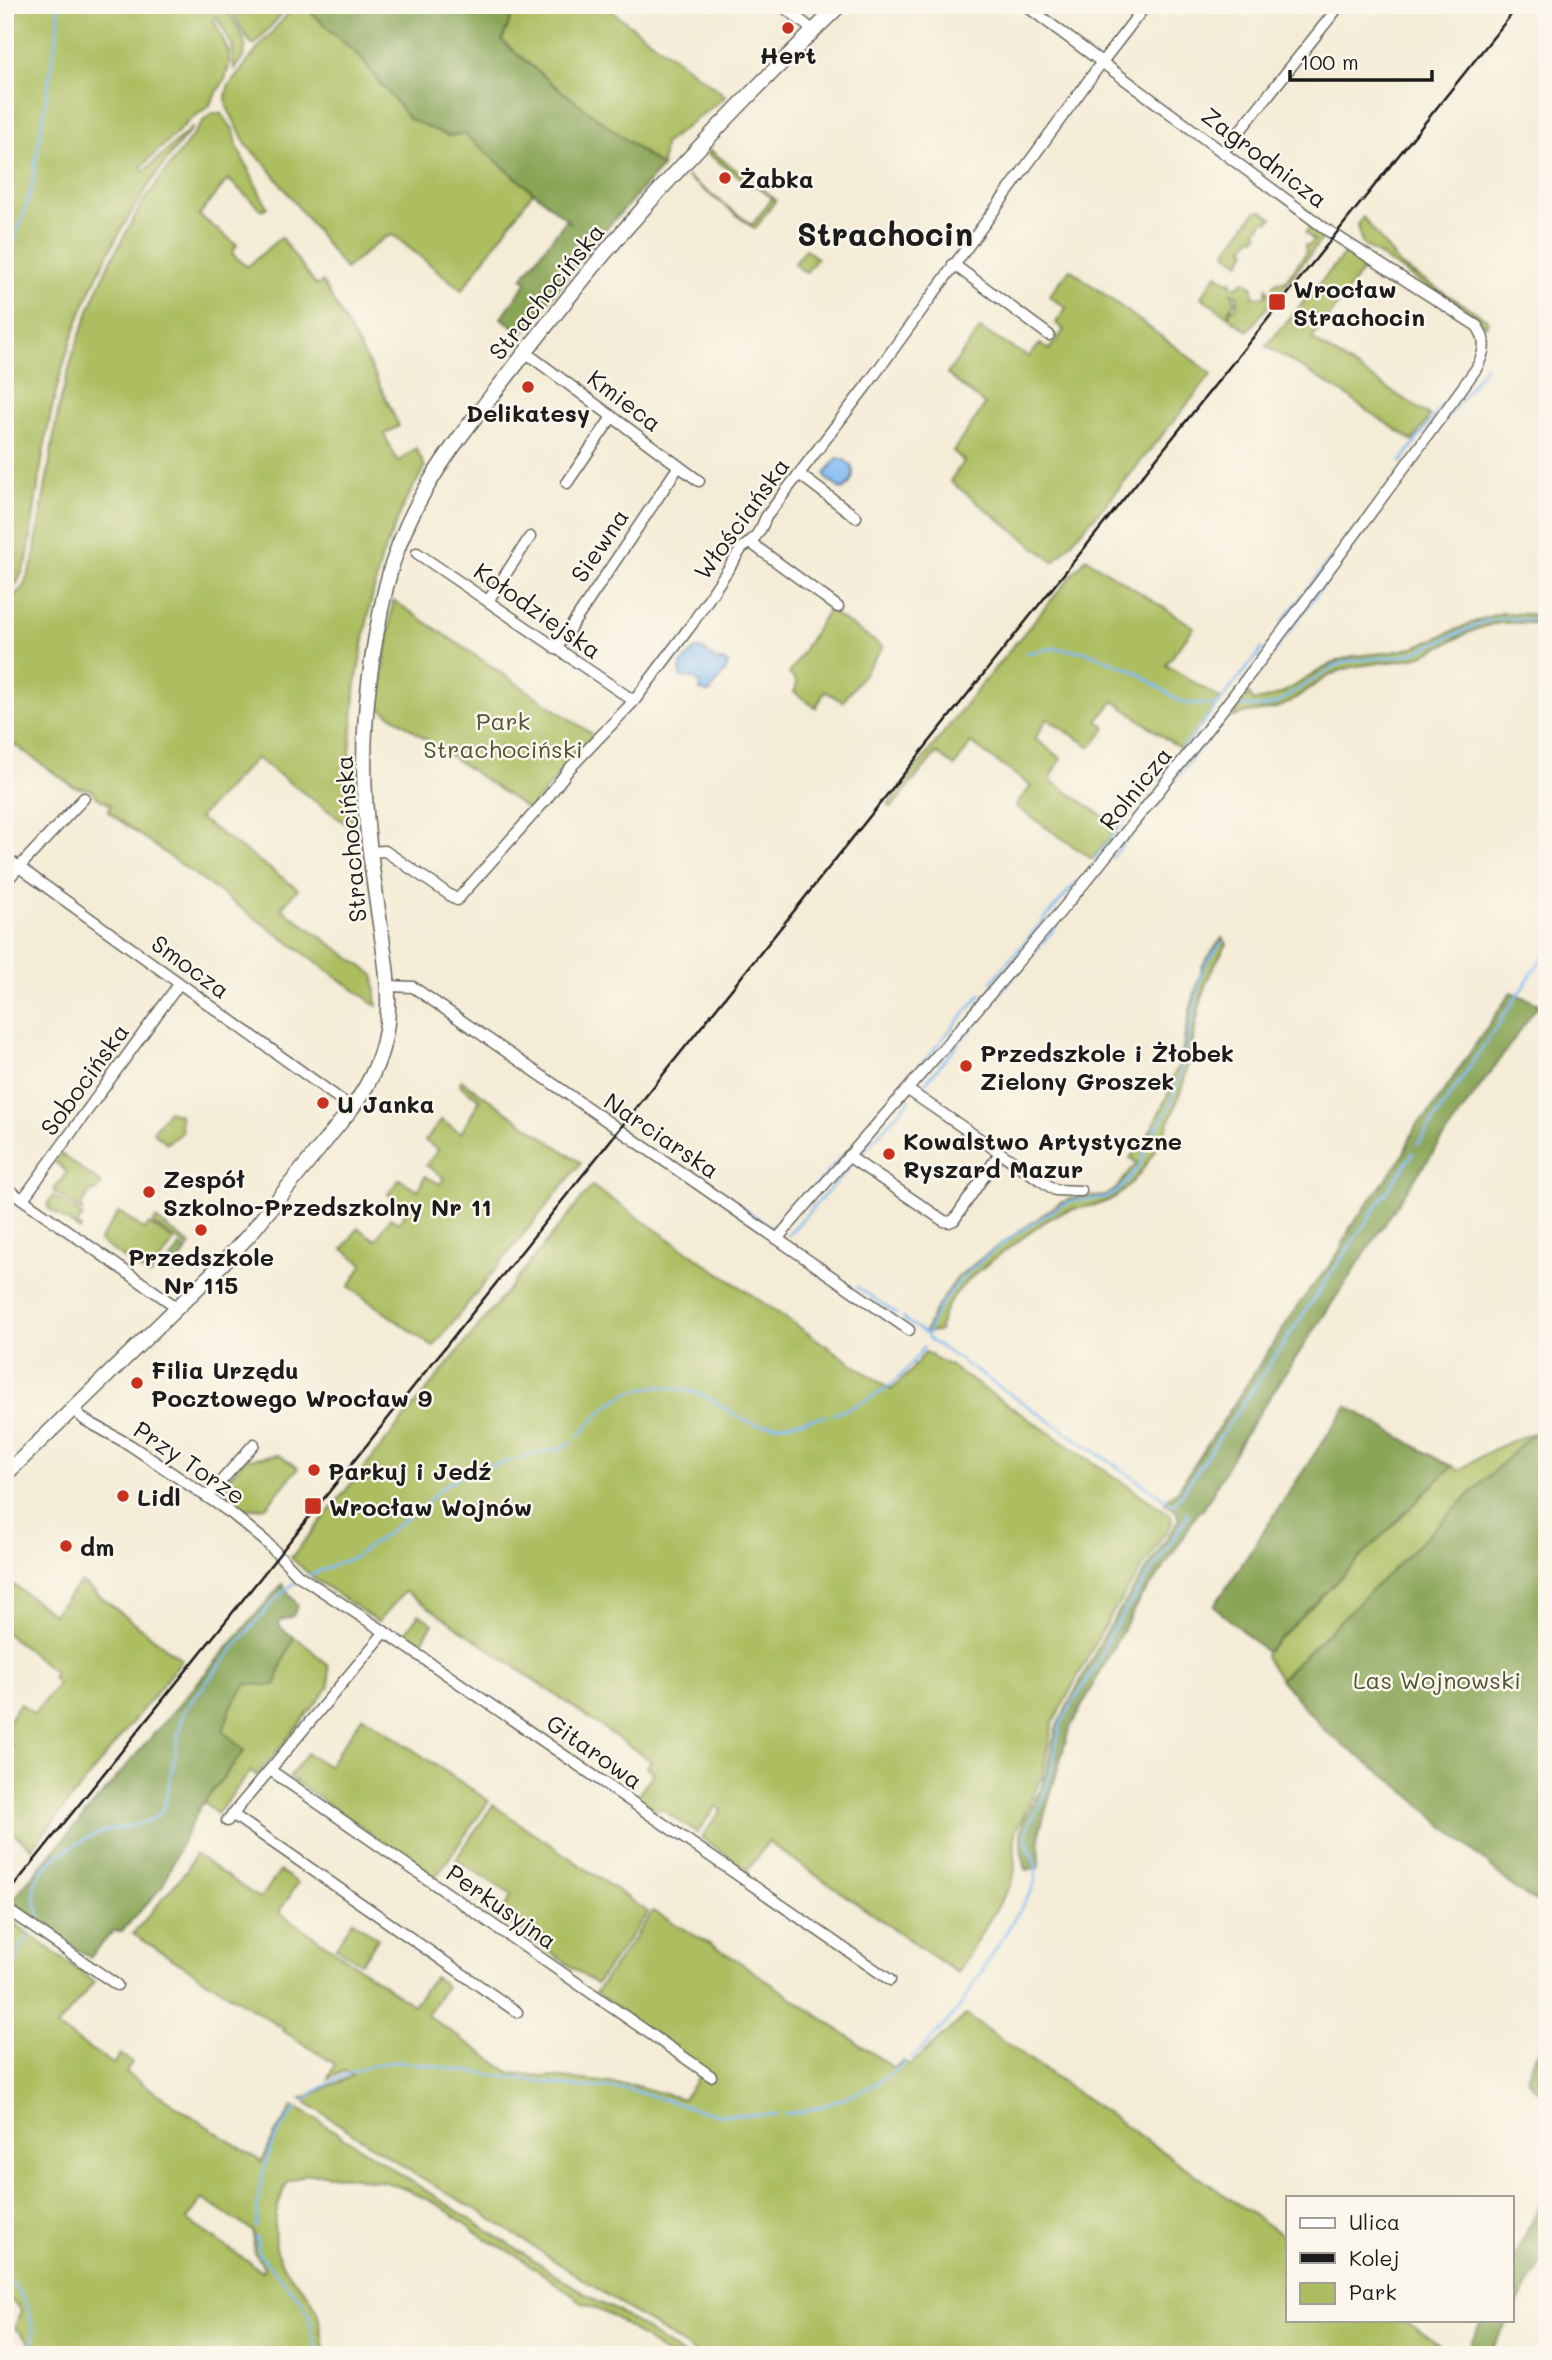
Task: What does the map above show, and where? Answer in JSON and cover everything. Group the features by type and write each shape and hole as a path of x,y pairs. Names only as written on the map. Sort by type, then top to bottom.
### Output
{"main road":[{"name":"Strachocińska","path":"5,1475 178,1308 249,1235 362,1095 379,1061 387,1030 389,986 369,852 364,794 366,711 378,623 393,559 415,504 436,469 525,352 634,219 722,123 840,5"}],"street":[{"path":"781,5 814,31"},
{"name":"Zagrodnicza","path":"1025,5 1337,237 1477,326 1483,335"},
{"name":"Włościańska","path":"369,852 386,851 457,900 545,801 569,769 634,701 692,624 742,548 751,543 766,517 870,381 953,264 1146,5"},
{"path":"1223,152 1340,5"},
{"path":"953,264 1049,335"},
{"name":"Rolnicza","path":"777,1239 1103,861 1239,689 1476,369 1484,349 1483,335"},
{"name":"Kmieca","path":"525,352 699,481"},
{"path":"567,483 612,417"},
{"name":"Siewna","path":"555,649 679,466"},
{"path":"799,474 856,517"},
{"path":"488,601 530,537"},
{"path":"751,543 838,607"},
{"name":"Kołodziejska","path":"417,553 634,701"},
{"path":"5,882 84,798"},
{"name":"Smocza","path":"5,857 352,1108"},
{"name":"Sobocińska","path":"23,1199 179,984"},
{"name":"Narciarska","path":"389,986 413,987 909,1330"},
{"path":"908,1090 1055,1190 1081,1191"},
{"path":"848,1156 949,1222 954,1220 1000,1153"},
{"path":"5,1187 178,1308"},
{"name":"Przy Torze","path":"73,1409 85,1420 130,1445 206,1497 255,1532 278,1555"},
{"path":"206,1497 254,1444"},
{"name":"Gitarowa","path":"278,1555 298,1575 890,1980"},
{"path":"385,1632 230,1818 517,2012"},
{"name":"Perkusyjna","path":"270,1770 711,2076"},
{"path":"5,1908 117,1985"}],"green space":[{"path":"5,5 223,5 239,29 245,48 234,69 232,45 216,16 213,18 229,53 225,79 209,106 190,120 141,167 144,171 193,127 168,158 125,223 106,257 75,328 53,404 27,561 17,583 5,596"},
{"path":"228,5 290,5 254,45"},
{"path":"296,5 308,5 306,8 362,59 382,87 464,134 533,192 462,290 393,235 384,238 345,269 268,167 247,146 227,107 228,87"},
{"path":"308,5 516,5 502,41 554,85 662,167 595,241 523,333 501,318 527,282 522,278 566,220 571,223 464,134 448,136 409,119 362,59 306,8"},
{"path":"516,5 603,5 726,96 664,144 662,167 554,85 502,41"},
{"path":"213,113 222,114 234,131 238,149 267,207 262,210 228,179 199,215 237,245 232,253 247,267 281,237 315,284 319,285 322,281 374,373 399,426 384,434 398,462 416,448 425,467 405,502 382,556 370,606 356,683 348,774 353,829 256,758 199,818 298,889 281,908 374,975 377,1006 108,812 111,805 98,798 92,790 74,787 5,738 5,605 23,587 33,562 59,406 74,351 108,266 142,203 205,119"},
{"path":"710,150 776,200 755,229 686,176 752,225 772,198 708,154"},
{"path":"1256,211 1263,211 1272,218 1268,222 1265,220 1256,231 1259,233 1255,238 1252,237 1244,248 1247,250 1240,263 1226,253"},
{"path":"1363,217 1401,266 1488,320 1486,326 1362,244 1358,225"},
{"path":"1309,228 1323,238 1248,331 1228,317 1232,308 1235,309 1237,295 1231,293 1236,301 1227,316 1201,297 1217,274 1228,282 1232,281 1230,287 1238,286 1244,281 1253,287 1253,296 1265,297 1267,288 1270,295 1276,293 1273,286 1277,282 1285,281 1306,253 1305,245 1310,245 1314,240 1305,233"},
{"path":"805,249 817,258 806,273 794,264"},
{"path":"1347,251 1366,266 1312,339 1430,416 1413,441 1353,399 1266,346"},
{"path":"1070,269 1212,374 1111,498 1054,562 950,481 964,461 953,451 985,405 947,374 980,329 1029,357 1040,344 1049,350 1064,330 1056,323 1066,308 1049,296"},
{"path":"1086,558 1194,627 1166,665 1221,699 1182,750 1114,701 1097,721 1106,728 1091,747 1047,719 1035,739 1061,758 1050,780 1119,827 1092,859 1015,806 1031,786 971,743 955,766 936,753 892,807 888,804 973,695"},
{"name":"Park Strachociński","path":"393,600 592,734 529,810 379,707"},
{"path":"828,610 883,647 843,702 825,691 816,708 794,692 797,684 789,674"},
{"path":"1502,613 1547,615 1547,624 1506,623 1482,627 1413,658 1339,671 1284,705 1232,718 1249,694 1254,701 1266,699 1287,691 1344,659 1406,649"},
{"path":"1222,938 1227,944 1205,986 1179,1097 1156,1149 1136,1178 1108,1201 1070,1210 1038,1226 968,1280 948,1304 940,1331 925,1332 934,1312 958,1277 1060,1203 1077,1197 1104,1196 1116,1189 1137,1163 1130,1158 1149,1134 1171,1088 1180,1063 1190,1011 1203,965"},
{"path":"1511,992 1539,1004 1413,1181 1244,1436 1203,1510 1199,1511 1162,1571 1139,1600 1069,1730 1040,1830 1039,1868 1026,1870 1021,1849 1021,1830 1023,1821 1043,1786 1057,1726 1108,1628 1179,1520 1176,1511 1165,1504 1178,1490 1301,1301 1341,1249 1350,1228 1402,1157 1416,1125 1427,1116"},
{"path":"461,1080 581,1163 433,1347 349,1287 363,1264 343,1249 358,1228 376,1240 390,1218 398,1223 409,1208 388,1194 399,1179 418,1190 425,1176 440,1184 444,1178 426,1165 438,1150 425,1141 441,1120 461,1133 480,1100 460,1085"},
{"path":"168,1111 180,1115 182,1132 167,1143 153,1132"},
{"path":"61,1154 102,1184 96,1192 92,1190 80,1207 83,1212 53,1191 67,1172 55,1162"},
{"path":"592,1186 891,1390 925,1352 949,1365 1171,1515 1172,1523 1107,1621 1053,1723 1042,1777 1015,1832 1015,1871 1010,1886 957,1973 768,1842 748,1870 702,1838 721,1810 716,1806 697,1833 660,1808 657,1811 637,1797 654,1772 647,1767 651,1761 405,1591 378,1622 315,1579 291,1558"},
{"path":"53,1196 83,1216 77,1225 80,1230 48,1208 47,1204"},
{"path":"119,1212 145,1230 149,1224 174,1241 150,1276 99,1241"},
{"path":"156,1219 191,1245 189,1248 153,1224"},
{"path":"180,1246 187,1250 172,1273 165,1268"},
{"path":"1347,1406 1452,1466 1266,1652 1214,1606"},
{"path":"1533,1433 1280,1679 1265,1657 1266,1652 1452,1466 1458,1471 1494,1449"},
{"name":"Las Wojnowski","path":"1533,1433 1547,1433 1547,1908 1517,1890 1400,1787 1326,1732 1280,1679"},
{"path":"279,1455 298,1468 266,1507 237,1510 214,1494 245,1459"},
{"path":"81,1582 182,1660 32,1848 5,1827 5,1758 13,1747 5,1741 5,1726 20,1703 34,1714 58,1684 52,1678 55,1672 5,1632 5,1595 14,1585 53,1614"},
{"path":"282,1584 298,1606 293,1616 279,1621 280,1627 294,1637 276,1684 245,1685 231,1707 223,1731 244,1751 200,1807 162,1887 122,1931 113,1931 90,1958 11,1901"},
{"path":"419,1614 433,1624 419,1645 404,1635"},
{"path":"294,1637 328,1666 330,1686 257,1776 251,1771 217,1814 204,1802 244,1751 223,1731 231,1707 245,1685 276,1684"},
{"path":"363,1716 489,1801 435,1878 289,1777 307,1753 328,1766"},
{"path":"493,1805 648,1912 596,1984 499,1916 512,1895 456,1859"},
{"path":"195,1854 260,1899 280,1871 298,1883 279,1912 413,2005 434,1977 446,1986 427,2015 511,2073 632,2085 683,2099 701,2074 596,1992 653,1911 737,1960 894,2068 903,2061 910,2065 966,2015 1286,2238 1286,2322 1407,2322 1454,2355 698,2355 479,2211 422,2179 301,2099 352,2076 345,2071 328,2079 335,2064 133,1934 187,1870"},
{"path":"5,1916 94,1982 57,2027 113,2064 120,2054 132,2062 126,2073 262,2162 275,2134 293,2106 598,2302 618,2311 683,2355 667,2355 616,2318 582,2302 439,2205 385,2182 323,2174 307,2174 288,2181 274,2227 281,2262 316,2308 325,2355 30,2355 31,2344 15,2328 21,2310 5,2294","holes":["202,2199 253,2231 254,2252 264,2267 262,2271 187,2220"]},
{"path":"353,1920 378,1939 361,1963 336,1947"},
{"path":"1547,2040 1547,2097 1527,2080 1532,2061"},
{"path":"1547,2191 1547,2252 1514,2310 1514,2257"},
{"path":"1481,2322 1507,2322 1489,2355 1465,2355"}],"water":[{"path":"837,458 848,463 853,472 851,482 842,490 827,479 825,474"},
{"path":"695,649 702,649 716,660 728,664 709,693 700,690 701,684 693,678 680,675 681,665"}],"waterway":[{"path":"5,271 31,191 59,20 57,5"},
{"path":"1112,858 1234,706 1485,367"},
{"path":"1401,462 1462,378"},
{"path":"1281,623 1331,558"},
{"path":"1235,706 1264,707 1277,703 1335,666 1349,661 1401,656 1418,651 1483,622 1505,618 1547,621"},
{"path":"1027,653 1055,648 1087,652 1137,672 1182,703 1219,705"},
{"path":"1094,859 1262,649"},
{"path":"1096,879 1102,870"},
{"path":"991,982 1077,881"},
{"path":"922,1087 1084,893"},
{"path":"927,1335 948,1295 981,1260 1060,1206 1074,1201 1104,1198 1115,1193 1139,1166 1152,1136 1171,1104 1182,1069 1201,975 1222,942"},
{"path":"1418,1144 1547,951"},
{"path":"865,1130 981,994"},
{"path":"859,1156 910,1100"},
{"path":"902,1318 930,1340 1174,1505 1413,1153"},
{"path":"705,1183 771,1227 780,1225 842,1156"},
{"path":"788,1235 852,1165"},
{"path":"857,1287 897,1314"},
{"path":"865,1306 874,1312"},
{"path":"834,1414 885,1389 904,1372 924,1347"},
{"path":"578,1437 608,1406 630,1392 643,1388 673,1388 697,1393 753,1424 785,1424 826,1416"},
{"path":"309,1575 355,1557 458,1477 562,1448 572,1442"},
{"path":"911,2058 958,2010 1031,1892 1036,1880 1036,1865 1025,1837 1049,1780 1061,1723 1101,1657 1109,1636 1188,1516 1187,1512"},
{"path":"39,1922 35,1885 53,1860 93,1836 142,1823 160,1812 166,1800 183,1712 234,1648 278,1597 295,1582"},
{"path":"5,1984 22,1946 30,1936"},
{"path":"304,2100 352,2072 379,2064 406,2062"},
{"path":"413,2063 568,2086 627,2089 718,2115 776,2115"},
{"path":"785,2114 817,2108 848,2097 879,2082 905,2063"},
{"path":"256,2227 262,2179 271,2148 278,2133 298,2108"},
{"path":"256,2237 259,2254 303,2302 309,2315 317,2355"},
{"path":"5,2276 19,2292 29,2312 33,2333 32,2355"}],"railway":[{"path":"5,1897 1519,5"}],"place":[{"name":"Hert","path":"788,28"},
{"name":"Żabka","path":"725,178"},
{"name":"Wrocław Strachocin","path":"1277,302"},
{"name":"Delikatesy","path":"528,387"},
{"name":"Przedszkole i Żłobek Zielony Groszek","path":"966,1066"},
{"name":"U Janka","path":"323,1103"},
{"name":"Kowalstwo Artystyczne Ryszard Mazur","path":"889,1154"},
{"name":"Zespół Szkolno-Przedszkolny Nr 11","path":"149,1192"},
{"name":"Przedszkole Nr 115","path":"201,1230"},
{"name":"Filia Urzędu Pocztowego Wrocław 9","path":"137,1383"},
{"name":"Parkuj i Jedź","path":"314,1470"},
{"name":"Lidl","path":"123,1496"},
{"name":"Wrocław Wojnów","path":"313,1506"},
{"name":"dm","path":"66,1546"}],"district":[{"name":"Strachocin","path":"885,233"}]}
